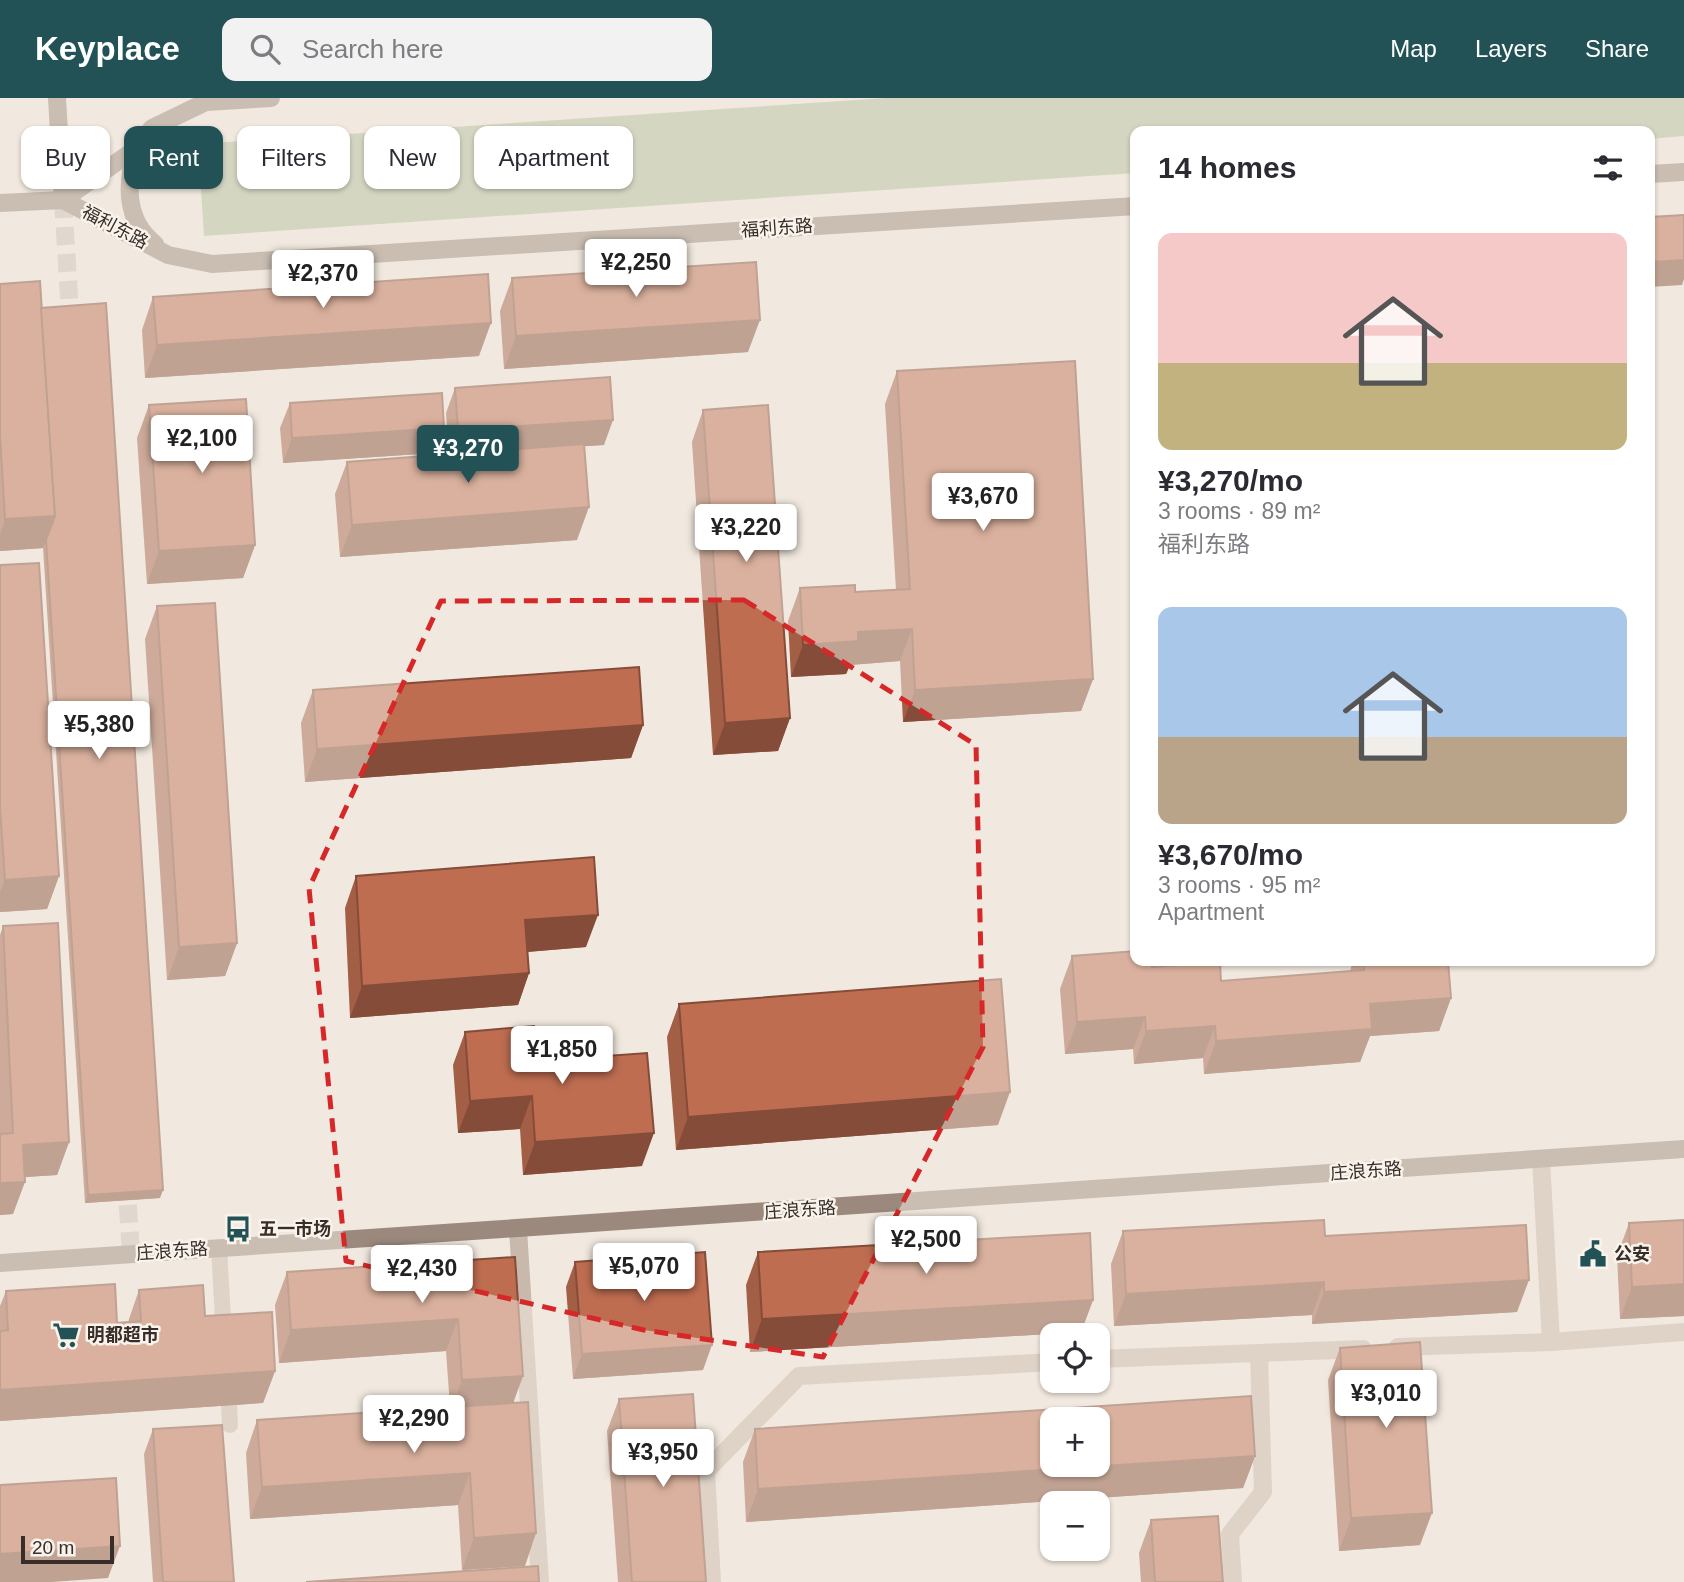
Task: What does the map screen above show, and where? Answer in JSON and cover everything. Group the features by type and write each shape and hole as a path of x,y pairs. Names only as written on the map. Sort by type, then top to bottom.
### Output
{"street":[{"path":"57,98 62,200"},
{"name":"福利东路","path":"156,126 206,102 271,98"},
{"name":"福利东路","path":"0,204 62,200 124,157"},
{"path":"1655,174 1684,172"},
{"name":"福利东路","path":"130,189 132,207 149,240 168,255"},
{"name":"福利东路","path":"62,200 168,255 212,264 1130,206"},
{"name":"庄浪东路","path":"0,1263 1684,1149"},
{"path":"1541,1159 1551,1342"},
{"path":"518,1229 540,1582"},
{"path":"1110,1359 1551,1342 1684,1332"},
{"path":"1233,1582 1230,1534 1263,1492 1259,1353"},
{"path":"712,1582 706,1471 799,1376 1040,1363"}],"lane":[{"path":"219,1248 225,1347"},
{"path":"229,1406 230,1425"}],"highlighted area":[{"path":"744,600 976,745 983,1047 823,1357 644,1330 346,1261 309,888 441,601"}],"green space":[{"path":"886,98 1684,98 1684,136 1655,139 1655,126 1130,126 1130,173 204,236 201,189 223,189 223,142 237,141 237,189 350,189 350,134 364,133 364,189 460,189 460,126"}],"building":[{"path":"1684,215 1684,260 1655,262 1655,217"},
{"path":"756,262 760,320 516,336 512,278"},
{"path":"488,274 491,323 157,345 153,297"},
{"path":"40,281 55,516 5,519 0,435 0,284"},
{"path":"106,303 163,1190 88,1195 46,540 55,516 41,308"},
{"path":"1075,361 1093,679 915,690 912,629 858,632 858,641 803,645 800,588 855,585 855,592 910,589 897,371"},
{"path":"610,377 613,420 458,430 455,388"},
{"path":"442,393 444,428 292,438 290,403"},
{"path":"246,399 255,545 159,551 149,405"},
{"path":"768,405 790,718 725,723 703,410"},
{"path":"584,444 589,507 352,525 347,462"},
{"path":"39,563 59,876 5,880 0,808 0,565"},
{"path":"215,603 237,943 179,947 157,606"},
{"path":"639,667 643,725 317,749 313,690"},
{"path":"594,857 598,915 525,920 529,973 362,986 356,876"},
{"path":"58,923 69,1142 23,1145 25,1182 0,1183 0,1134 13,1133 3,926"},
{"path":"1130,951 1130,966 1220,966 1221,981 1364,970 1364,966 1448,966 1451,998 1370,1004 1372,1029 1216,1041 1215,1026 1146,1031 1145,1017 1077,1022 1072,956"},
{"path":"1001,979 1010,1092 688,1117 679,1004"},
{"path":"534,1026 537,1061 647,1053 654,1133 535,1142 532,1096 470,1101 465,1032"},
{"path":"1324,1220 1325,1236 1526,1225 1529,1280 1324,1292 1324,1282 1126,1294 1123,1231"},
{"path":"1684,1220 1684,1284 1632,1287 1629,1223"},
{"path":"1090,1233 1093,1300 762,1319 758,1252"},
{"path":"705,1252 712,1345 582,1354 575,1262"},
{"path":"515,1257 523,1376 462,1380 458,1319 291,1330 287,1272"},
{"path":"115,1284 117,1323 141,1321 139,1290 203,1285 205,1316 272,1312 275,1371 0,1390 0,1331 8,1330 6,1291"},
{"path":"1420,1342 1432,1513 1351,1518 1340,1348"},
{"path":"693,1394 706,1582 632,1582 619,1399"},
{"path":"1251,1396 1255,1456 1110,1466 1110,1407 1086,1407"},
{"path":"528,1402 536,1533 474,1538 470,1473 262,1487 257,1420"},
{"path":"1040,1410 1040,1470 758,1489 755,1429"},
{"path":"222,1425 234,1582 163,1582 153,1429"},
{"path":"116,1478 120,1546 0,1554 0,1485"},
{"path":"1218,1516 1223,1582 1155,1582 1151,1520"},
{"path":"538,1566 539,1582 306,1582"}],"tunnel":[{"path":"63,200 71,329"},
{"path":"126,1178 131,1254"}],"place":[{"name":"五一市场","path":"238,1229"},
{"name":"公安","path":"1593,1254"},
{"name":"明都超市","path":"66,1335"}]}
